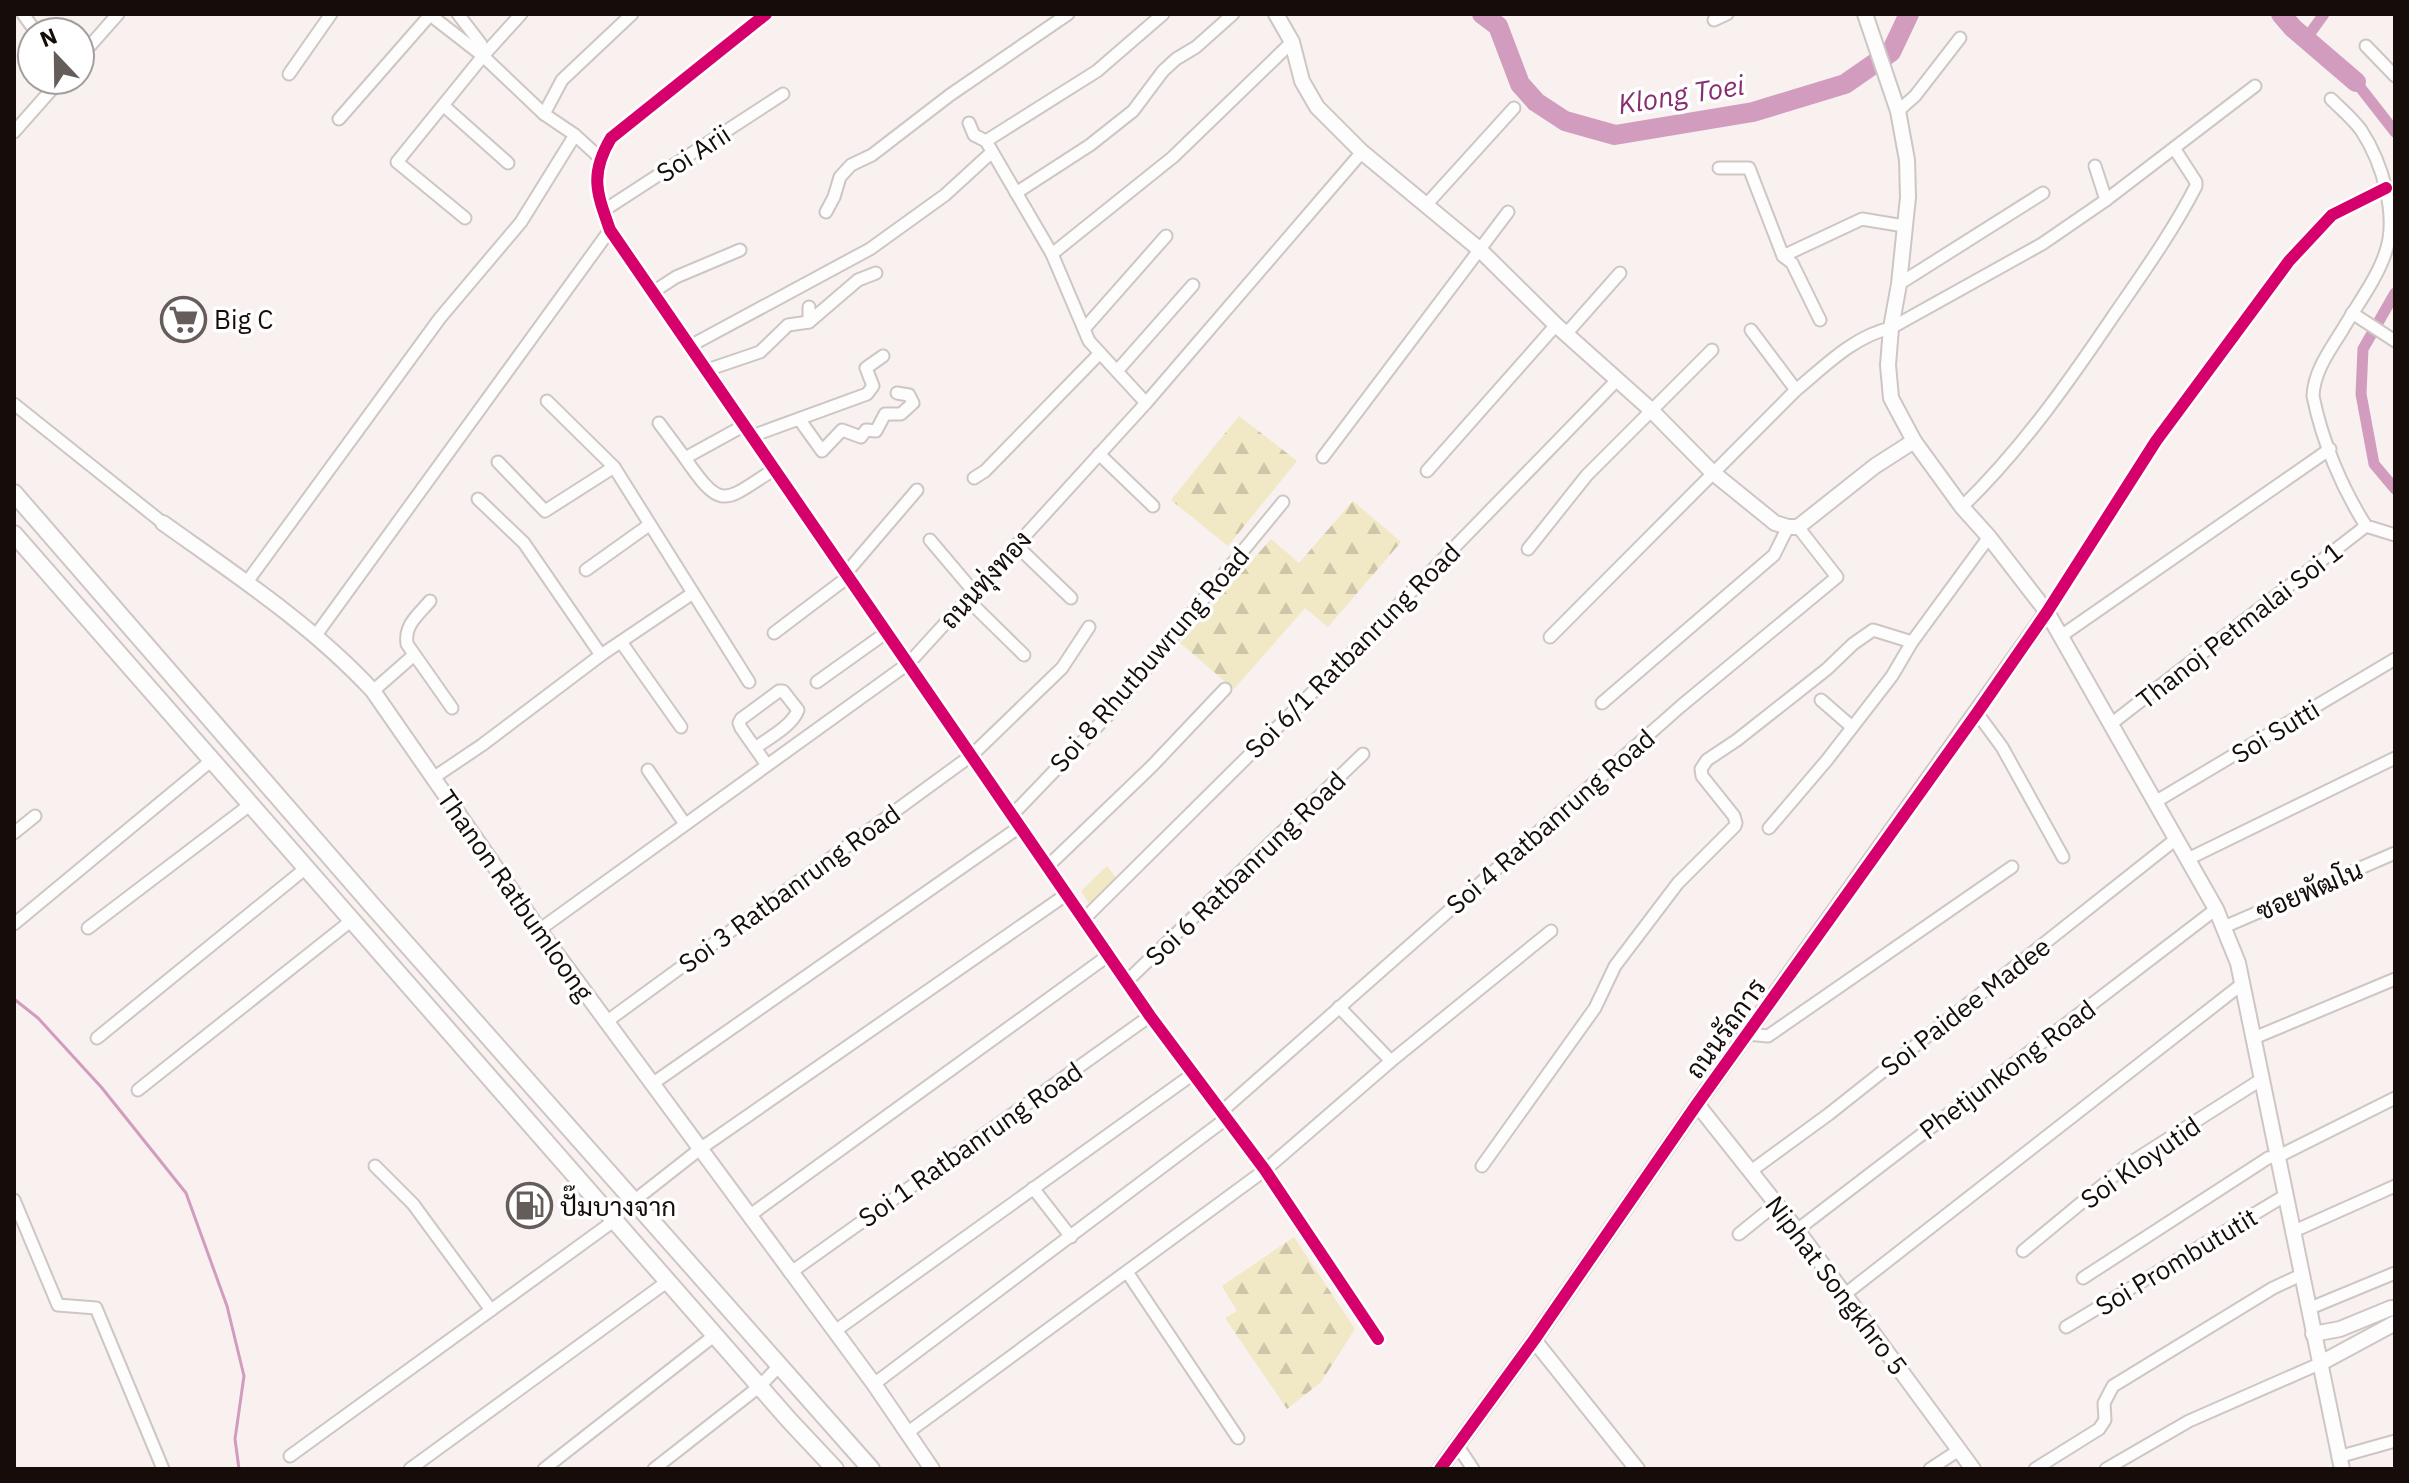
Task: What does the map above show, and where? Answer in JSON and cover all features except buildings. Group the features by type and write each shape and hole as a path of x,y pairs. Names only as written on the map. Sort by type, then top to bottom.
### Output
{"main road":[{"path":"14,493 371,904 871,1469"},
{"path":"14,534 835,1469"},
{"path":"352,920 371,904"}],"street":[{"path":"96,39 118,14"},
{"path":"289,74 331,14"},
{"path":"339,119 429,14 483,56 544,114 575,135 599,157"},
{"path":"458,14 481,44 483,56"},
{"path":"465,218 397,162 521,14"},
{"path":"544,114 562,80 632,14"},
{"path":"766,14 611,138 599,157 597,193 610,230 1150,1016 1265,1170 1378,1339"},
{"path":"826,212 840,177 851,165 872,155 950,95 1068,14"},
{"path":"690,346 870,249 945,195 989,146 1097,71 1163,14"},
{"path":"1016,193 1090,145 1133,111 1163,71 1233,14"},
{"path":"1276,14 1292,42 1302,81 1317,107 1362,152 1479,249 1650,409 1712,472 1775,523 1793,527"},
{"path":"1714,20 1727,14"},
{"path":"1865,14 1898,111 1907,160 1908,197 1888,365 1891,398 1914,441 1962,507 2047,612 2216,909 2238,963 2340,1463 2395,1441"},
{"path":"1898,111 1915,96 1960,38"},
{"path":"1052,254 1173,157 1292,42"},
{"path":"2366,46 2395,76"},
{"path":"1550,637 1796,390 1857,341 1871,333 1891,328 2042,244 2106,200 2255,86"},
{"name":"Soi Arii","path":"603,211 783,94"},
{"path":"14,132 46,96"},
{"path":"2331,99 2359,128 2375,157 2390,210 2386,252 2356,315 2322,363 2313,388 2316,409 2351,502 2366,526 2395,535"},
{"path":"444,106 508,163"},
{"path":"1426,205 1514,108"},
{"path":"969,123 974,135 989,146 1052,254 1089,341 1146,403"},
{"path":"247,582 440,318 521,222 575,135"},
{"path":"1962,507 1995,475 2072,377 2180,217 2196,182 2174,148"},
{"name":"ถนนทุ่งทอง","path":"539,930 909,663 1146,403 1362,152"},
{"path":"2095,166 2106,200"},
{"path":"1719,168 1749,168 1783,256 1792,263 1820,320"},
{"path":"2047,612 2156,441 2289,261 2332,215 2386,188"},
{"path":"1899,284 2043,193"},
{"path":"1323,457 1508,212"},
{"path":"1783,256 1862,219 1904,226"},
{"path":"316,635 610,230"},
{"path":"1084,329 1166,236"},
{"path":"653,292 676,277 740,250"},
{"path":"707,370 760,352 788,325 809,322 858,280 876,273"},
{"path":"1427,471 1561,329 1620,273"},
{"path":"1117,371 1193,285"},
{"path":"809,307 809,322"},
{"path":"2356,315 2395,341"},
{"path":"1751,330 1796,390"},
{"path":"1528,549 1587,475 1712,350"},
{"path":"974,478 985,471 1100,353"},
{"path":"752,436 867,394 873,386 866,368 883,356"},
{"name":"Soi 6/1 Ratbanrung Road","path":"1084,919 1336,669 1617,380"},
{"path":"799,419 822,451 842,430 861,437 866,430 876,431 885,414 901,414 913,403 909,395 897,393"},
{"path":"547,401 614,467 749,682"},
{"name":"Thanon Ratbumloong","path":"14,404 163,523 316,635 346,661 373,691 539,930 874,1384 932,1469"},
{"path":"659,423 698,478 719,497 730,497 775,469"},
{"path":"685,458 745,425"},
{"path":"1602,703 1774,555 1793,527 1914,441"},
{"path":"2061,636 2330,449"},
{"path":"1099,454 1153,506"},
{"path":"498,462 545,511 614,467"},
{"path":"774,633 847,575 917,490"},
{"path":"478,499 524,543 601,655"},
{"name":"Soi 8 Rhutbuwrung Road","path":"1013,814 1110,713 1283,502"},
{"path":"586,570 649,525"},
{"name":"Thanoj Petmalai Soi 1","path":"2111,724 2366,526"},
{"name":"Soi 4 Ratbanrung Road","path":"874,1384 1071,1237 1224,1115 1339,1007 1681,706 1837,577 1793,527"},
{"path":"1769,828 1892,676 1912,642 1989,537"},
{"path":"930,540 970,595 1024,655"},
{"path":"1016,545 1071,598"},
{"path":"433,778 601,655 693,593"},
{"path":"430,601 408,628 407,644 452,708"},
{"name":"ถนนรัถการ","path":"1440,1469 2047,612"},
{"name":"Soi 3 Ratbanrung Road","path":"606,1022 972,755 1062,668 1089,627"},
{"path":"1482,1166 1595,1008 1615,966 1678,883 1735,826 1734,816 1702,776 1701,769 1707,760 1737,740 1873,630 1912,642"},
{"path":"817,682 887,632"},
{"path":"621,642 681,727"},
{"path":"373,691 414,655"},
{"name":"Soi Sutti","path":"2155,802 2395,659"},
{"path":"1048,866 1152,766 1225,689"},
{"path":"755,748 787,725 797,713 798,710 783,691 740,721 741,728 755,748 767,765"},
{"path":"1821,700 1852,727"},
{"path":"1977,713 2002,747 2063,857"},
{"name":"Soi 6 Ratbanrung Road","path":"1127,981 1363,754"},
{"path":"2188,859 2395,758"},
{"path":"14,924 212,760"},
{"path":"648,770 685,824"},
{"path":"88,928 251,804"},
{"path":"14,833 35,816"},
{"path":"652,1084 1021,826"},
{"name":"Soi Paidee Madee","path":"1751,1171 1829,1114 2176,839"},
{"name":"ซอยพัฒโน","path":"2224,927 2395,853"},
{"path":"1747,1034 1768,1036 2012,867"},
{"path":"97,1038 306,868"},
{"path":"635,1200 700,1149 1067,894"},
{"name":"Phetjunkong Road","path":"1797,1230 2216,909"},
{"path":"138,1090 352,920"},
{"path":"907,1433 1265,1170 1391,1061 1551,931"},
{"path":"749,1216 1109,955"},
{"path":"2254,1038 2395,979"},
{"path":"1844,1295 2242,984"},
{"path":"1339,1007 1391,1061"},
{"name":"Soi 1 Ratbanrung Road","path":"790,1273 1150,1016"},
{"path":"835,1331 1193,1074"},
{"name":"Soi Kloyutid","path":"2023,1251 2127,1165 2262,1079"},
{"path":"2083,1278 2268,1158 2279,1156 2395,1098"},
{"name":"Niphat Songkhro 5","path":"1697,1104 1797,1230 1973,1469"},
{"path":"375,1166 413,1204 491,1310"},
{"path":"2292,1232 2395,1186"},
{"path":"1033,1188 1071,1237"},
{"name":"Soi Prombututit","path":"2066,1327 2286,1195"},
{"path":"14,1200 58,1305 96,1308 163,1469"},
{"path":"1739,1234 1776,1204"},
{"path":"290,1456 615,1220"},
{"path":"1127,1272 1238,1438"},
{"path":"2308,1309 2395,1273"},
{"path":"2035,1469 2099,1429 2105,1420 2104,1403 2113,1386 2273,1288 2301,1275"},
{"path":"410,1469 668,1281"},
{"path":"2313,1334 2340,1329 2395,1309"},
{"path":"2106,1469 2189,1421 2319,1364 2395,1323"},
{"path":"544,1469 715,1335"},
{"path":"1534,1340 1637,1469"},
{"path":"654,1469 760,1386 779,1366"},
{"path":"1457,1445 1473,1469"},
{"path":"1930,1469 1959,1450"}],"green space":[{"path":"1239,416 1297,461 1228,546 1171,500"},
{"path":"1353,501 1401,542 1328,627 1305,608 1234,689 1180,643 1271,539 1299,563"},
{"path":"1107,866 1119,881 1092,908 1081,891"},
{"path":"1294,1237 1355,1329 1321,1382 1287,1409 1225,1318 1237,1311 1222,1286"}],"waterway":[{"name":"Klong Toei","path":"1482,14 1498,26 1520,84 1536,102 1565,121 1615,135 1753,112 1845,84 1891,52 1909,14"},
{"name":"Klong Toei","path":"2281,14 2356,82"},
{"path":"2306,39 2324,14"},
{"path":"2356,82 2395,132"},
{"path":"2395,293 2363,349 2361,394 2374,464 2395,489"},
{"path":"14,999 38,1018 102,1088 186,1193 227,1306 244,1376 235,1439 239,1469"}],"cycle path":[{"path":"766,14 611,138 600,163 597,184 610,230 1150,1016 1265,1170 1378,1339"},
{"path":"1440,1469 1977,713 2047,612 2156,441 2289,261 2332,215 2386,188"}],"place":[{"name":"Big C","path":"183,319"},
{"name":"ปั๊มบางจาก","path":"529,1206"}]}
